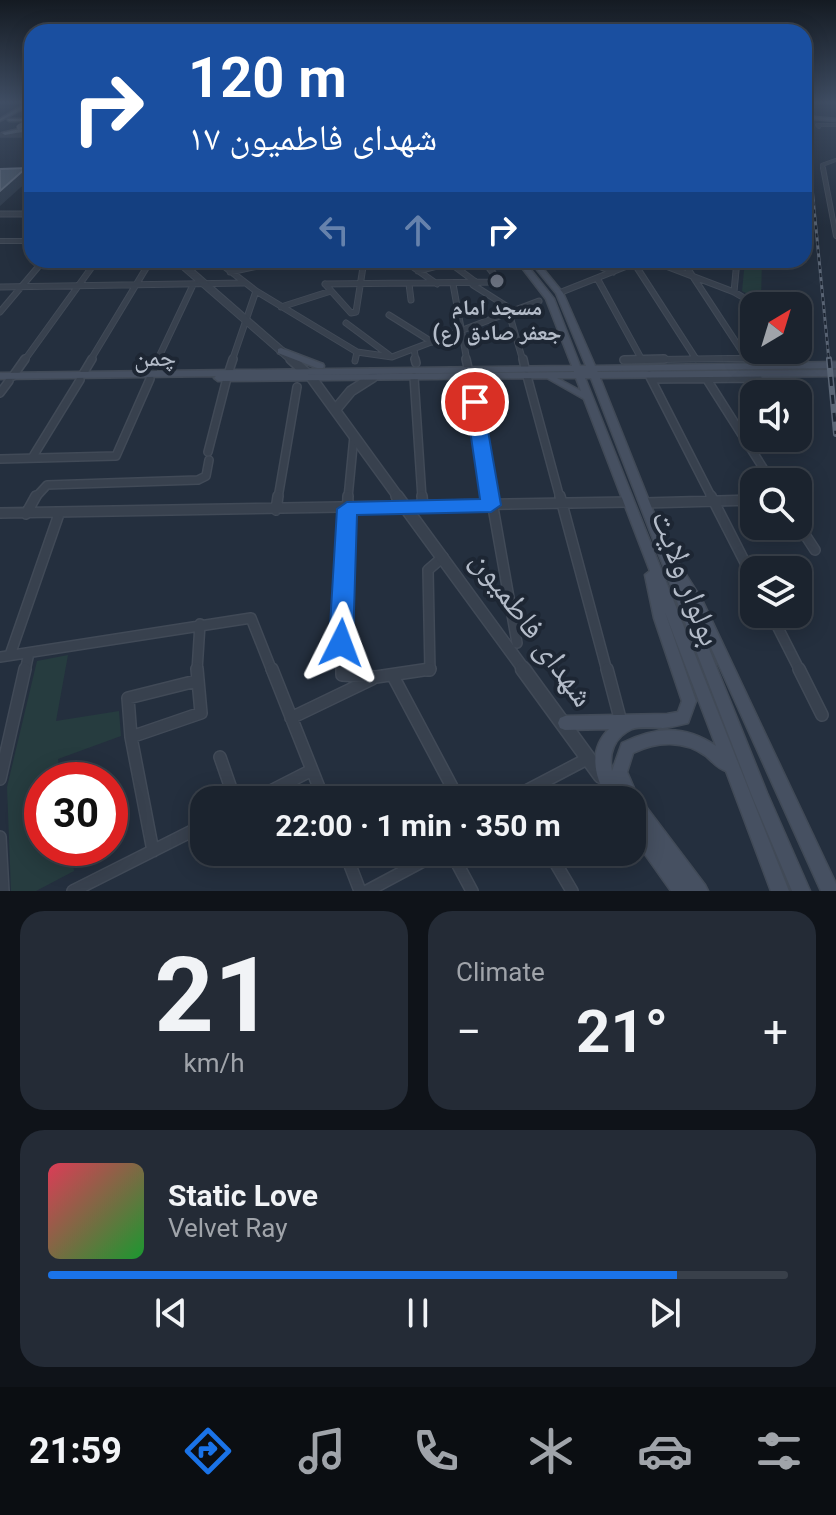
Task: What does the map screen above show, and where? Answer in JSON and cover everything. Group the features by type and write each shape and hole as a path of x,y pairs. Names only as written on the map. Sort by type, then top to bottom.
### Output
{"main road":[{"name":"بولوار ولایت","path":"525,268 550,299 628,502 653,545 751,798"},
{"name":"بولوار ولایت","path":"539,268 559,293 594,372 645,503 653,545 732,772 751,798"},
{"path":"529,371 555,362 570,350"},
{"path":"281,351 330,370"},
{"path":"586,354 621,364 836,365"},
{"path":"594,372 621,364"},
{"name":"چمن","path":"6,378 228,374 302,369 469,372"},
{"path":"529,371 576,389 588,399"},
{"path":"469,372 594,372 650,377 836,373"},
{"name":"چمن","path":"228,374 414,377 469,372"},
{"path":"545,376 577,372"},
{"path":"601,393 608,384 627,375"},
{"path":"565,723 683,718 689,701 660,618 653,545"},
{"path":"653,545 696,600 830,891"},
{"path":"610,786 601,752 614,731 625,722"},
{"path":"625,786 619,772 621,757 627,748 641,740 676,735 694,741 718,756 732,772"},
{"path":"751,798 780,891"},
{"path":"751,798 801,891"},
{"path":"646,820 699,891"},
{"path":"646,841 682,891"}],"street":[{"path":"836,160 822,165 836,236"},
{"path":"824,178 836,181"},
{"path":"828,196 836,198"},
{"path":"0,214 24,214"},
{"path":"0,241 24,241"},
{"path":"0,252 11,241"},
{"path":"0,312 37,268"},
{"path":"0,393 6,378 91,268"},
{"path":"32,458 146,268"},
{"path":"184,268 197,284 302,369"},
{"path":"225,268 281,307 357,352 392,360 539,301"},
{"path":"230,272 249,268"},
{"path":"363,268 361,284 356,312 351,313 325,284 361,284 475,284 500,281 489,268"},
{"path":"414,268 437,284"},
{"path":"418,271 428,268"},
{"path":"433,268 443,275"},
{"path":"456,268 511,312 529,371 561,504 625,722"},
{"path":"604,268 613,272"},
{"path":"559,293 622,268"},
{"path":"637,268 696,359"},
{"path":"672,268 740,296"},
{"path":"685,268 740,349"},
{"path":"734,292 736,268"},
{"path":"597,278 642,360"},
{"path":"0,287 244,283"},
{"path":"0,459 116,456 171,330 197,284"},
{"path":"409,284 411,300"},
{"path":"453,284 517,643"},
{"path":"26,514 39,490 47,485 198,480 206,476 228,374 256,291"},
{"path":"281,307 331,291"},
{"path":"389,315 432,342"},
{"path":"346,323 392,360"},
{"path":"414,349 416,363"},
{"path":"355,362 357,352"},
{"path":"621,364 642,360 740,359"},
{"name":"شهدای فاطمیون","path":"302,369 336,409 408,507 607,786"},
{"path":"336,409 351,391 373,377"},
{"path":"414,377 423,507"},
{"path":"742,556 650,377 759,380"},
{"path":"706,378 763,468"},
{"path":"276,510 297,387"},
{"path":"354,434 347,509 342,675 376,677 430,671 428,570 443,556"},
{"path":"645,503 740,500"},
{"path":"0,513 628,502"},
{"path":"59,514 5,656 242,618 255,622 318,786"},
{"path":"808,540 815,550"},
{"path":"131,737 201,713 196,681 200,624"},
{"path":"778,628 822,715"},
{"path":"0,779 29,653"},
{"path":"393,676 452,786"},
{"path":"291,718 376,677"},
{"path":"153,851 131,737 128,698 196,681"},
{"path":"220,757 230,786"},
{"path":"536,786 589,758"},
{"path":"281,786 312,770"},
{"path":"73,891 190,832"},
{"path":"0,837 3,891"},
{"path":"350,866 359,890 410,866"},
{"path":"459,866 472,891"},
{"path":"557,866 572,891"}],"green space":[{"path":"744,268 762,268 761,292 744,292"},
{"path":"68,655 56,721 119,711 121,736 58,759 58,762 24,762 24,866 73,866 74,871 36,891 11,891 7,787 37,661"}],"building":[{"path":"24,168 0,191 0,169"}],"railway":[{"path":"812,188 829,361"},
{"path":"829,359 836,434"}],"place":[{"name":"مسجد امام جعفر صادق (ع)","path":"497,281"}],"route":[{"path":"341,643 347,509 491,505 475,402"}]}
